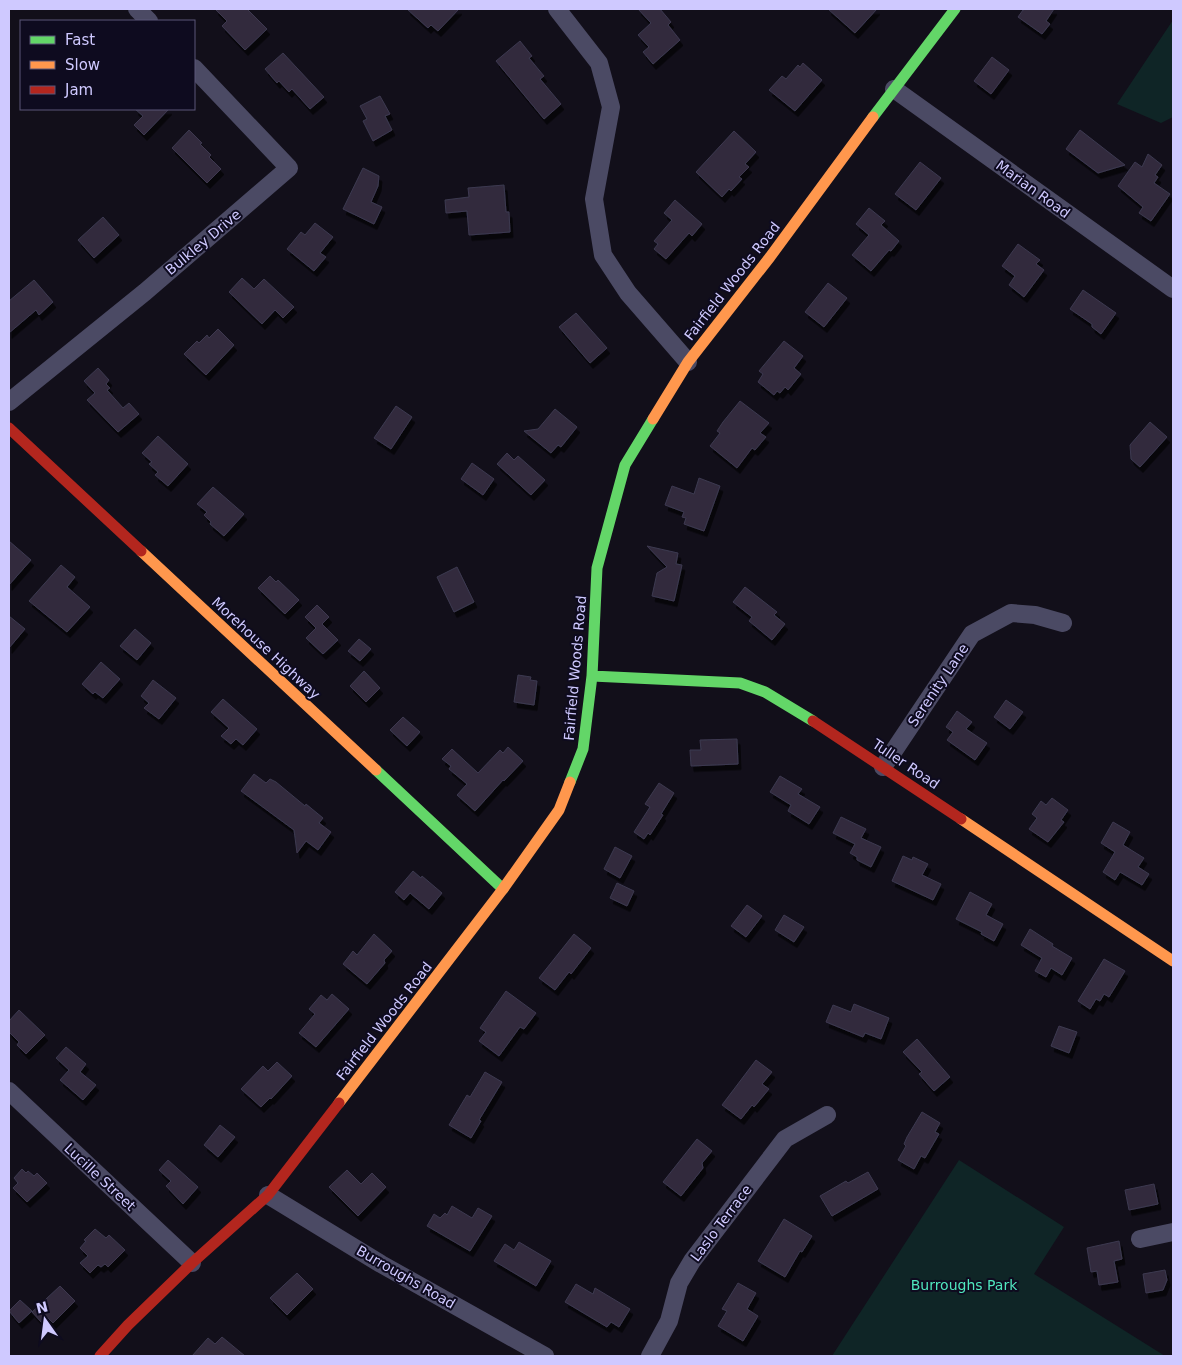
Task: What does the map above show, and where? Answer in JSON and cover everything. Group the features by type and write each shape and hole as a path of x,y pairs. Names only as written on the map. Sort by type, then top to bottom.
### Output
{"main road":[{"name":"Fairfield Woods Road","path":"100,1356 128,1325 192,1263 268,1195 503,889 559,810 583,749 592,676 597,568 625,465 688,362 770,257 894,89 947,12"},
{"name":"Morehouse Highway","path":"9,428 503,889"},
{"name":"Tuller Road","path":"592,676 740,683 765,692 794,708 1173,962"}],"street":[{"path":"137,9 148,20"},
{"path":"557,9 599,63 611,107 594,199 603,255 628,293 688,362"},
{"name":"Bulkley Drive","path":"9,402 145,292 290,168 195,69"},
{"name":"Marian Road","path":"894,89 1173,288"},
{"name":"Serenity Lane","path":"883,767 972,634 1011,613 1035,615 1063,623"},
{"name":"Lucille Street","path":"9,1091 192,1263"},
{"name":"Laslo Terrace","path":"650,1356 669,1321 679,1282 692,1261 785,1139 827,1116"},
{"name":"Burroughs Road","path":"268,1195 381,1264 545,1356"},
{"path":"1140,1239 1173,1232"}],"green space":[{"path":"1173,20 1173,117 1161,123 1117,104"},
{"name":"Burroughs Park","path":"959,1160 1064,1227 1034,1274 1165,1356 832,1356"}],"building":[{"path":"215,9 247,9 267,29 245,50 222,26 227,21"},
{"path":"407,9 459,9 438,31 431,25 428,28"},
{"path":"638,9 660,9 671,22 668,25 680,40 653,64 643,52 649,47 638,35 651,23"},
{"path":"828,9 877,9 855,33"},
{"path":"1026,9 1054,9 1046,21 1050,24 1042,34 1018,17"},
{"path":"520,41 532,56 529,58 544,76 540,79 561,104 544,119 496,61"},
{"path":"283,53 324,97 310,109 292,89 289,92 279,81 277,83 265,69"},
{"path":"992,57 1009,70 991,94 974,81"},
{"path":"803,63 822,80 795,111 769,90 782,76 786,79 798,65 800,67"},
{"path":"380,96 390,114 385,116 392,130 373,141 363,121 367,119 360,106"},
{"path":"136,110 168,110 144,135 134,125 143,116"},
{"path":"189,130 202,143 200,144 211,155 209,157 221,169 207,183 172,148"},
{"path":"1080,130 1125,165 1098,173 1066,149"},
{"path":"734,131 756,152 745,164 749,167 739,177 742,179 731,191 729,189 722,197 696,172"},
{"path":"1148,154 1162,165 1155,175 1158,177 1154,183 1170,194 1151,221 1139,213 1143,207 1118,186 1135,162 1142,167"},
{"path":"920,162 941,178 916,210 895,194"},
{"path":"363,168 379,176 378,186 371,202 382,207 374,224 343,209"},
{"path":"504,185 506,212 509,212 510,232 469,235 467,211 446,213 445,200 469,197 468,188"},
{"path":"675,200 702,224 692,236 689,233 666,259 654,249 658,244 654,241 672,220 664,213"},
{"path":"869,208 885,221 881,225 899,241 871,271 852,255 869,235 856,224"},
{"path":"103,217 119,235 94,258 78,240"},
{"path":"315,223 333,237 320,253 326,257 314,271 287,249 301,232 305,235"},
{"path":"1018,244 1040,260 1036,264 1044,270 1024,297 1009,285 1015,276 1002,266"},
{"path":"242,278 254,289 264,279 294,307 283,318 275,310 262,324 229,292"},
{"path":"34,280 53,302 39,315 36,310 9,333 9,301"},
{"path":"828,283 847,298 824,327 805,312"},
{"path":"1083,290 1116,313 1101,334 1092,327 1092,324 1070,309"},
{"path":"576,313 607,348 590,363 559,327"},
{"path":"218,329 234,345 206,375 184,354 197,341 199,343 207,335 209,338"},
{"path":"784,341 803,356 794,368 801,374 788,390 785,387 780,393 777,391 774,395 758,382 763,374 759,371"},
{"path":"98,368 109,380 106,384 110,388 107,390 123,408 129,403 139,414 118,432 87,400 95,393 84,381"},
{"path":"740,401 769,423 760,433 766,437 755,450 752,448 737,468 710,446 720,433 717,431 723,422"},
{"path":"396,406 412,417 391,449 374,438"},
{"path":"555,409 577,427 561,447 558,445 551,453 524,431 538,429"},
{"path":"1150,422 1167,437 1140,467 1131,459 1130,445"},
{"path":"158,436 188,464 168,486 155,475 158,472 149,464 152,462 142,453"},
{"path":"507,453 514,460 518,456 545,480 531,495 497,464"},
{"path":"472,463 494,479 483,495 461,479"},
{"path":"699,478 720,486 704,531 684,524 686,518 682,517 684,512 665,505 672,486 694,494"},
{"path":"213,487 244,514 224,536 210,524 211,522 204,515 207,512 197,504"},
{"path":"9,541 31,560 9,585"},
{"path":"647,546 678,553 676,564 682,565 674,601 652,596 657,573 667,567"},
{"path":"61,565 75,577 67,587 90,607 67,632 29,601"},
{"path":"457,567 474,602 454,612 437,577"},
{"path":"270,576 276,582 278,580 299,600 285,614 258,588"},
{"path":"745,587 777,612 774,615 785,624 772,640 749,621 752,617 733,602"},
{"path":"317,605 329,617 322,624 338,640 323,654 306,638 316,628 305,617"},
{"path":"9,616 25,629 9,648"},
{"path":"135,629 151,643 137,660 120,646"},
{"path":"359,639 371,649 360,661 348,651"},
{"path":"101,662 120,679 103,698 95,692 93,694 82,684"},
{"path":"364,671 380,688 366,702 350,686"},
{"path":"518,675 531,677 530,680 537,681 534,705 514,702"},
{"path":"153,680 176,698 159,719 144,708 149,703 141,696"},
{"path":"223,699 257,729 243,745 236,739 231,744 221,736 229,728 211,712"},
{"path":"1006,700 1023,712 1010,729 994,717"},
{"path":"957,711 972,722 966,729 987,743 975,760 947,740 953,732 946,727"},
{"path":"403,717 420,732 407,746 390,730"},
{"path":"737,739 738,764 691,766 690,750 701,750 700,740"},
{"path":"508,747 523,761 475,811 457,795 467,784 449,769 451,766 442,759 452,749 478,773 500,750 503,753"},
{"path":"254,774 266,783 270,779 276,782 323,818 319,823 331,832 318,850 306,841 297,853 294,830 241,791"},
{"path":"780,776 802,789 798,794 820,807 809,824 788,811 791,805 770,792"},
{"path":"659,783 674,793 650,835 648,833 644,839 634,832 650,807 645,804"},
{"path":"1052,798 1068,810 1061,820 1064,822 1048,842 1029,829 1037,818 1032,814 1041,801 1046,805"},
{"path":"841,817 866,829 861,838 881,847 871,867 857,860 857,857 850,853 855,844 833,833"},
{"path":"1113,822 1130,832 1123,845 1144,858 1138,867 1149,874 1142,885 1120,872 1115,880 1103,872 1115,852 1101,843"},
{"path":"615,847 632,856 620,878 604,869"},
{"path":"903,856 912,860 913,857 928,864 922,875 941,884 933,900 892,881"},
{"path":"413,871 442,893 429,909 410,893 404,900 395,892"},
{"path":"617,883 634,891 627,906 610,898"},
{"path":"970,892 992,904 986,915 1003,924 994,941 981,934 982,932 956,919"},
{"path":"747,905 762,916 746,937 731,926"},
{"path":"784,915 804,927 794,942 775,930"},
{"path":"1030,929 1072,958 1062,975 1051,968 1046,977 1035,971 1042,958 1021,945"},
{"path":"374,934 392,951 384,960 385,963 367,984 343,964 353,951 357,955"},
{"path":"574,934 591,948 571,974 569,972 555,990 539,978"},
{"path":"1104,959 1125,971 1109,997 1104,994 1100,1001 1096,999 1090,1009 1078,1001"},
{"path":"506,991 536,1013 524,1029 520,1027 499,1056 479,1041 486,1032 480,1028"},
{"path":"332,994 349,1009 316,1047 299,1033 315,1014 309,1009 321,995 327,1000"},
{"path":"854,1004 889,1018 881,1039 865,1033 863,1037 826,1022 833,1005 851,1012"},
{"path":"19,1010 45,1035 26,1054 17,1045 19,1042 9,1032 9,1021"},
{"path":"1059,1026 1077,1032 1069,1053 1051,1046"},
{"path":"917,1039 950,1077 934,1091 919,1074 922,1072 903,1052"},
{"path":"66,1047 86,1064 80,1072 96,1085 83,1100 60,1080 69,1070 56,1058"},
{"path":"756,1060 772,1072 762,1084 769,1089 754,1107 752,1105 741,1119 722,1105"},
{"path":"277,1062 292,1076 261,1107 241,1089 263,1066 268,1071"},
{"path":"485,1072 502,1082 479,1120 481,1121 471,1138 449,1125 467,1095 470,1097"},
{"path":"922,1112 940,1123 935,1132 939,1134 925,1158 921,1156 914,1169 898,1160 906,1146 904,1144 907,1137"},
{"path":"220,1125 235,1137 218,1157 204,1145"},
{"path":"697,1139 712,1151 702,1163 703,1168 681,1196 663,1182"},
{"path":"168,1160 198,1187 183,1204 166,1186 171,1181 159,1170"},
{"path":"22,1169 34,1176 37,1173 47,1183 27,1202 13,1188 18,1183 14,1178"},
{"path":"347,1170 361,1184 372,1173 386,1187 358,1216 329,1187"},
{"path":"868,1172 878,1189 832,1216 820,1196 846,1181 848,1183"},
{"path":"1154,1184 1158,1204 1129,1210 1125,1190"},
{"path":"452,1206 472,1218 478,1208 492,1216 470,1251 427,1226 434,1214 440,1218 445,1213 447,1215"},
{"path":"784,1219 812,1236 802,1252 800,1251 785,1277 758,1261"},
{"path":"95,1229 106,1238 109,1235 125,1250 108,1267 105,1264 101,1267 98,1265 90,1273 80,1263 88,1256 80,1248 86,1241 84,1240"},
{"path":"1119,1241 1122,1259 1114,1261 1118,1282 1099,1285 1097,1271 1091,1272 1087,1248"},
{"path":"519,1242 551,1261 536,1286 494,1261 505,1244 514,1250"},
{"path":"1165,1270 1167,1280 1163,1290 1146,1293 1143,1274"},
{"path":"297,1273 313,1289 287,1315 270,1298"},
{"path":"738,1283 756,1293 747,1309 758,1316 743,1341 718,1326 727,1311 722,1309"},
{"path":"576,1284 593,1294 595,1288 630,1309 619,1327 611,1322 607,1327 565,1302"},
{"path":"60,1286 75,1301 53,1323 48,1318 42,1323 32,1312"},
{"path":"20,1300 32,1311 19,1323 9,1311"},
{"path":"222,1337 245,1356 192,1356 208,1338 215,1344"}],"traffic: fast":[{"path":"873,117 955,9"},
{"path":"570,782 583,749 592,676 597,568 625,465 653,419"},
{"path":"592,676 740,683 765,692 813,721"},
{"path":"376,770 503,889"}],"traffic: slow":[{"path":"653,419 688,362 770,257 873,117"},
{"path":"141,551 376,770"},
{"path":"339,1103 503,889 559,810 570,782"},
{"path":"961,819 1173,961"}],"traffic: jam":[{"path":"9,428 141,551"},
{"path":"813,721 961,819"},
{"path":"100,1356 128,1325 192,1263 268,1195 339,1103"}]}
